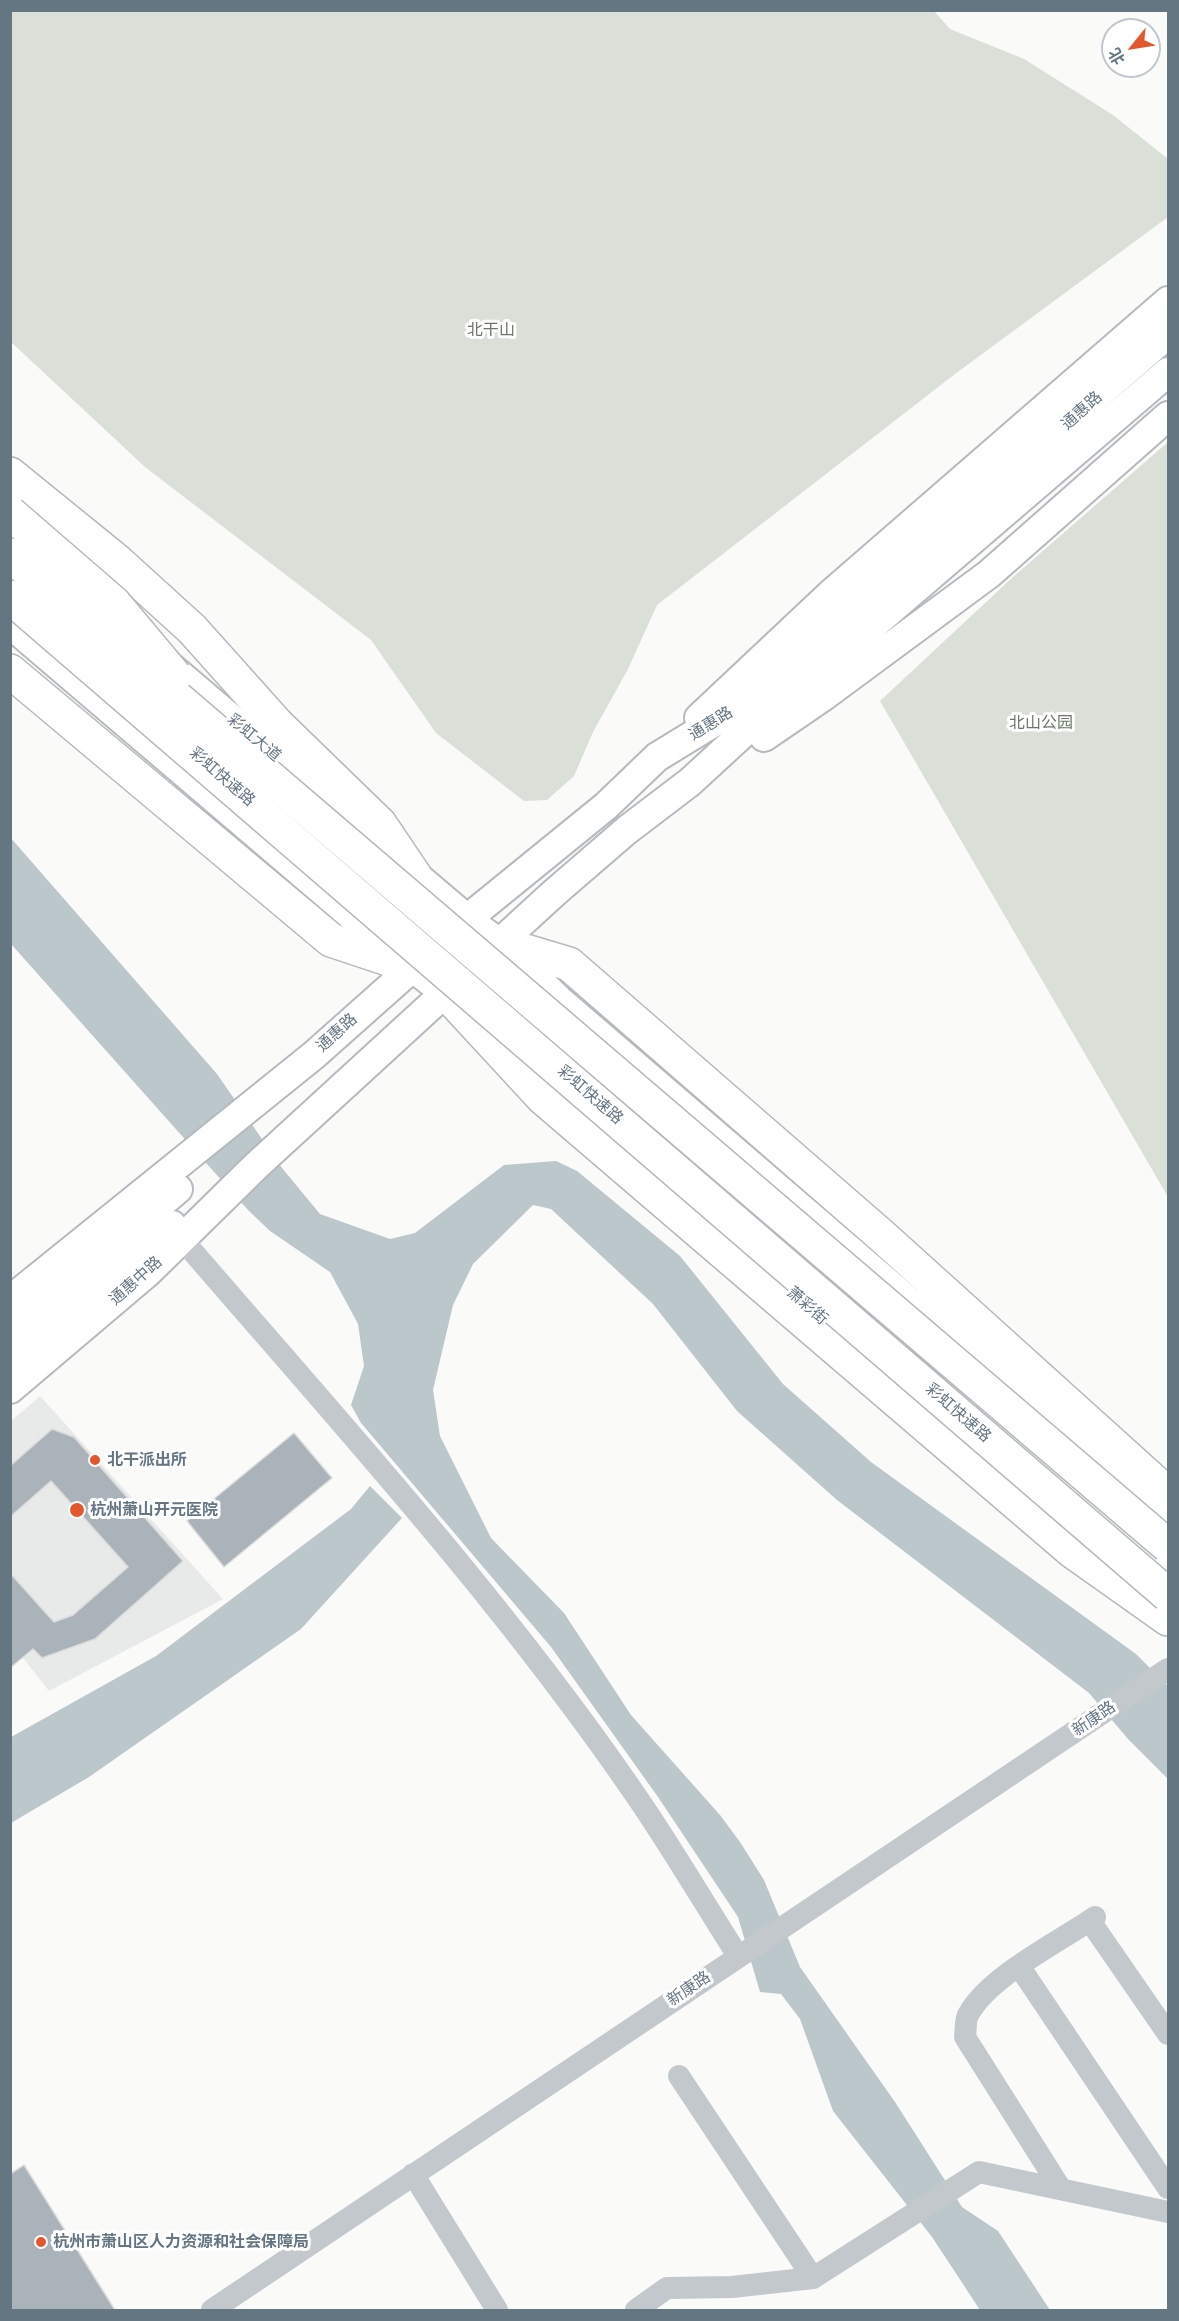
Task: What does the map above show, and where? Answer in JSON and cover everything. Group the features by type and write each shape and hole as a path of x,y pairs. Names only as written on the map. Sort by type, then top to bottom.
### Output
{"highway":[{"path":"10,474 116,560 192,629 277,724 380,824 416,876"},
{"path":"10,513 114,603 235,749"},
{"name":"彩虹快速路","path":"10,555 1168,1546"},
{"name":"彩虹快速路","path":"10,597 149,714 1168,1595"},
{"path":"10,624 149,714"},
{"path":"10,671 331,940 412,967"},
{"path":"499,943 569,964 882,1236 1168,1494"},
{"path":"446,993 543,1098 1072,1551 1168,1618"}],"main road":[{"path":"657,758 834,591 1168,301"},
{"name":"通惠路","path":"223,1130 467,919 606,806 657,758 742,705 1003,481 1168,334"},
{"name":"通惠路","path":"266,1157 499,943 627,830 690,782 752,725 824,667 1168,372"},
{"path":"690,782 825,696 989,574 1168,416"},
{"name":"彩虹大道","path":"10,531 467,919 499,943"},
{"path":"10,624 412,967 446,993"},
{"path":"499,943 559,1000 1168,1524"},
{"name":"萧彩街","path":"446,993 1168,1618"},
{"path":"10,1300 223,1130"},
{"path":"10,1331 178,1189 223,1130"},
{"name":"通惠中路","path":"10,1389 148,1272 266,1157"},
{"name":"通惠中路","path":"10,1361 200,1201 266,1157"}],"street":[{"path":"181,1238 414,1509 526,1648 630,1787 738,1956"},
{"name":"新康路","path":"212,2310 1168,1669"},
{"path":"1061,2189 965,2037 967,2016 983,1994 1019,1966 1093,1919 1168,2034"},
{"path":"1019,1966 1168,2188"},
{"path":"679,2076 813,2278"},
{"path":"636,2310 667,2288 732,2287 813,2278 979,2172 1168,2212"},
{"path":"413,2174 497,2310"}],"shaded area":[{"path":"10,837 217,1074 282,1168 320,1214 390,1239 415,1233 504,1165 556,1161 577,1171 680,1256 783,1384 871,1462 1136,1654 1168,1686 1168,1779 1128,1739 1089,1693 837,1500 737,1411 653,1304 551,1209 533,1205 473,1264 453,1305 433,1390 440,1436 491,1538 564,1613 631,1715 720,1815 740,1842 764,1880 800,1967 895,2102 962,2207 998,2231 1050,2310 980,2310 932,2237 833,2111 800,2019 781,1994 760,1992 738,1917 658,1797 551,1647 361,1423 351,1405 364,1366 358,1324 330,1272 270,1231 248,1210 11,944"},
{"name":"杭州萧山开元医院","path":"40,1396 223,1599 49,1691 11,1643 10,1422"},
{"path":"370,1486 402,1518 301,1629 89,1777 11,1823 11,1737 156,1656 351,1509"}],"green space":[{"name":"北干山","path":"10,11 934,11 950,29 1024,59 1113,115 1168,159 1168,217 955,374 657,605 628,669 593,732 574,776 547,800 524,801 436,733 371,640 145,467 11,342"},
{"name":"北山公园","path":"1168,442 1168,1197 880,701 1013,577"}],"building":[{"path":"52,1429 74,1437 183,1561 95,1639 42,1658 33,1649 10,1668 10,1573 54,1622 73,1615 128,1567 51,1481 10,1517 10,1466"},
{"path":"294,1433 332,1478 224,1567 187,1521"},
{"name":"杭州市萧山区人力资源和社会保障局","path":"24,2165 115,2310 10,2310 10,2174"}],"place":[{"name":"北干派出所","path":"95,1460"},
{"name":"杭州萧山开元医院","path":"77,1510"},
{"name":"杭州市萧山区人力资源和社会保障局","path":"41,2242"}]}
